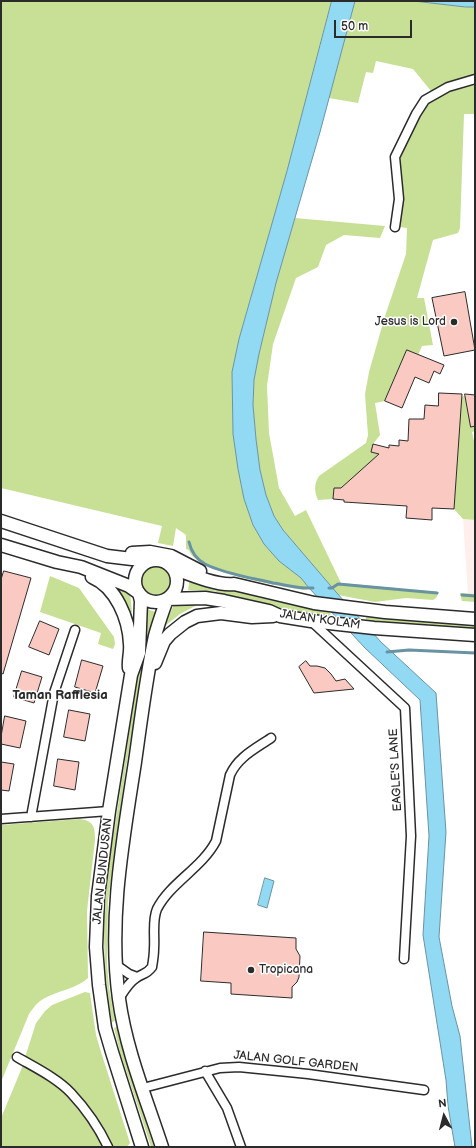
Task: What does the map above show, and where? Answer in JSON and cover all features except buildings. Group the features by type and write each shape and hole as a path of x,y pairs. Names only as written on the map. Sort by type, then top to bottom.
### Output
{"main road":[{"name":"JALAN KOLAM","path":"1,521 106,556 132,560 152,560"},
{"path":"1,545 57,562 81,567 129,586 139,593 149,600 161,601 167,599 174,590 177,579 173,568 163,561 152,560 141,566 136,576 139,593"},
{"name":"JALAN KOLAM","path":"91,550 130,553 150,552 171,556 202,572 228,580 234,584 314,603 356,609 475,619"},
{"path":"57,562 95,578 102,583 118,602 127,625 129,636 129,666 131,675"},
{"name":"JALAN KOLAM","path":"173,568 217,583 227,585 234,584"},
{"name":"JALAN BUNDUSAN","path":"139,593 141,601 139,653 131,675 108,811 98,896 96,947 99,985 105,1028 142,1147"},
{"name":"JALAN KOLAM","path":"167,599 205,598 269,611 280,616 311,621 374,628 475,636"},
{"name":"JALAN BUNDUSAN","path":"162,1147 130,1050 123,1021 119,999 115,942 118,885 147,684 155,635 167,599"},
{"path":"147,684 164,641 185,622 197,616 221,613 252,617 280,616"}],"street":[{"path":"395,226 399,199 395,157 416,114 425,100 448,87 475,79"},
{"name":"EAGLE'S LANE","path":"311,621 405,708 411,836 404,959"},
{"path":"31,817 54,693 74,630"},
{"path":"119,999 129,983 137,977 144,975 152,967 157,909 170,892 212,851 216,841 230,775 236,763 271,738"},
{"path":"1,819 108,811"},
{"path":"116,964 129,974 137,977"},
{"path":"16,1057 42,1071 70,1092 88,1113 108,1147"},
{"name":"JALAN GOLF GARDEN","path":"143,1088 205,1072 228,1067 239,1067 424,1090"},
{"path":"205,1072 227,1108 241,1147"}],"shaded area":[{"path":"463,519 475,520 475,594 468,594"}],"green space":[{"path":"1,1 332,1 287,171 239,339 232,372 233,434 244,499 253,525 264,544 279,561 301,578 309,588 303,590 259,582 222,572 206,565 195,558 189,550 186,549 186,535 176,528 173,546 158,543 162,526 1,488"},
{"path":"355,1 414,1 475,7 475,75 446,84 431,91 413,69 376,61 373,73 366,72 358,103 329,98"},
{"path":"475,82 475,114 464,114 460,228 458,233 433,240 417,298 424,298 433,345 422,346 418,355 407,350 385,401 375,403 380,435 373,444 379,454 344,489 334,488 333,499 318,500 315,488 319,476 366,443 368,435 365,394 369,372 385,316 406,254 407,228 400,227 403,198 400,159 413,130 429,102 449,90"},
{"path":"295,218 385,226 380,238 344,235 326,245 318,267 296,278 273,344 267,386 269,433 279,488 295,516 306,510 341,583 439,592 433,600 406,598 375,602 338,595 283,530 274,516 266,495 260,471 256,439 253,405 254,380 276,283"},
{"path":"465,396 469,416 475,415 475,431 472,432 475,445 475,520 463,519 454,509 460,419 453,399"},
{"path":"155,566 166,570 170,581 166,592 155,596 144,592 140,581 144,570"},
{"path":"50,576 79,588 114,637 115,644 113,649 98,644 101,633 40,612"},
{"path":"190,577 261,598 301,607 328,611 335,618 299,613 213,591 188,590"},
{"path":"113,583 130,593 132,612 131,612"},
{"path":"460,593 475,594 475,602 462,601"},
{"path":"174,604 199,604 180,614 165,626"},
{"path":"143,608 156,612 148,638 126,768 108,901 107,964 109,987 115,1021 112,1022 107,988 105,954 104,931 106,898 109,865 144,637"},
{"path":"366,616 475,625 475,629 366,621"},
{"path":"80,819 88,821 93,825 95,835 87,911 88,978 77,985 45,998 35,1006 29,1014 1,1082 1,825"},
{"path":"85,992 90,993 96,1035 130,1143 127,1147 1,1147 1,1118 21,1070 36,1023 45,1011 52,1005"},
{"path":"117,1027 154,1147 151,1147 120,1052 114,1028"}],"water":[{"path":"332,1 355,1 320,132 276,283 259,354 254,380 253,405 256,439 260,470 266,495 274,516 283,530 381,642 436,693 446,832 439,937 452,1006 460,1036 472,1147 455,1147 423,935 429,836 420,700 365,648 301,578 279,561 264,544 253,525 244,499 233,434 232,372 239,339 287,171"},
{"path":"414,1 475,1 475,7 466,7"},
{"path":"265,878 274,881 267,908 258,905"}],"waterway":[{"path":"189,542 191,549 202,562 221,570 273,583 313,588"},
{"path":"329,588 332,588 338,584 437,593"},
{"path":"462,595 475,596"},
{"path":"387,652 409,650 475,653"}],"place":[{"name":"Jesus is Lord","path":"454,322"},
{"name":"Tropicana","path":"251,970"}],"district":[{"name":"Taman Rafflesia","path":"60,696"}]}
